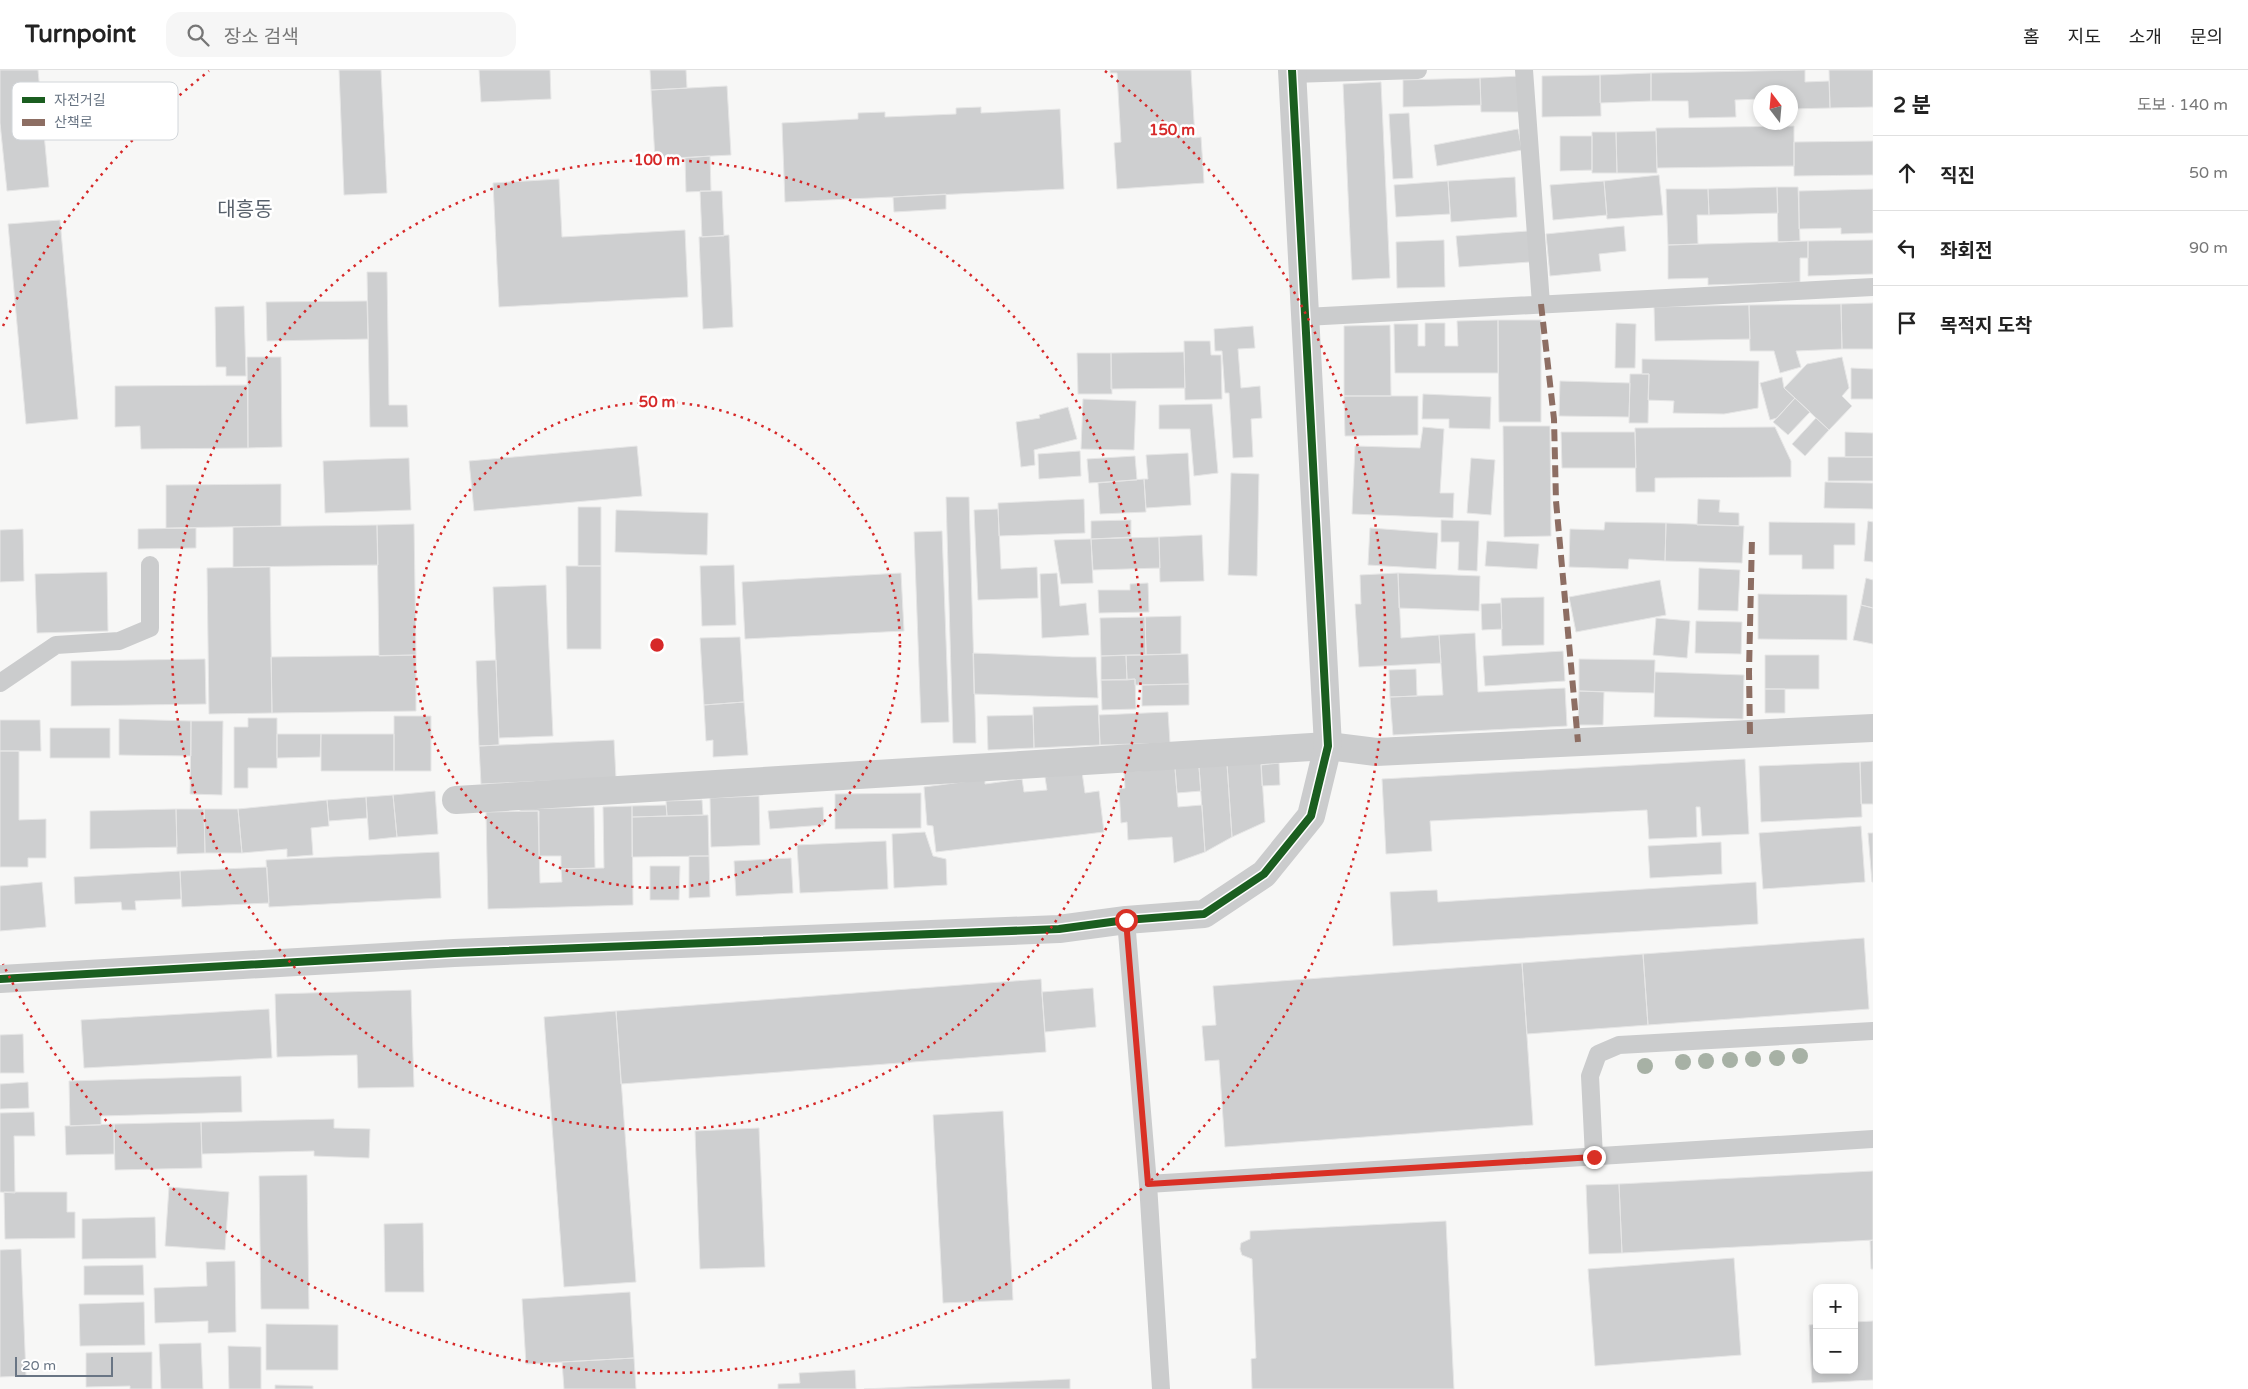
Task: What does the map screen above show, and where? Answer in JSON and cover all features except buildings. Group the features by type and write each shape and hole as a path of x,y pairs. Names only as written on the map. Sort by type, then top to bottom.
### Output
{"street":[{"path":"0,979 454,953 1059,929 1126,920 1204,914 1264,874 1310,816 1328,746 1292,72"},
{"path":"456,800 1328,746 1376,752 1873,728"}],"lane":[{"path":"1292,72 1418,70"},
{"path":"1524,70 1541,304"},
{"path":"1305,317 1873,287"},
{"path":"0,682 56,645 119,641 150,628 150,565"},
{"path":"1126,920 1148,1184 1161,1389"},
{"path":"1594,1157 1590,1076 1598,1054 1619,1045 1873,1031"},
{"path":"1148,1184 1873,1139"}],"marked path":[{"path":"1541,304 1554,419 1556,501 1578,742"},
{"path":"1750,734 1749,672 1752,537"}],"cycle path":[{"path":"0,979 454,953 1059,929 1126,920 1204,914 1264,874 1311,816 1328,746 1292,70"}],"district":[{"name":"대흥동","path":"245,209"}],"route":[{"path":"1126,920 1148,1184 1594,1157"}]}
